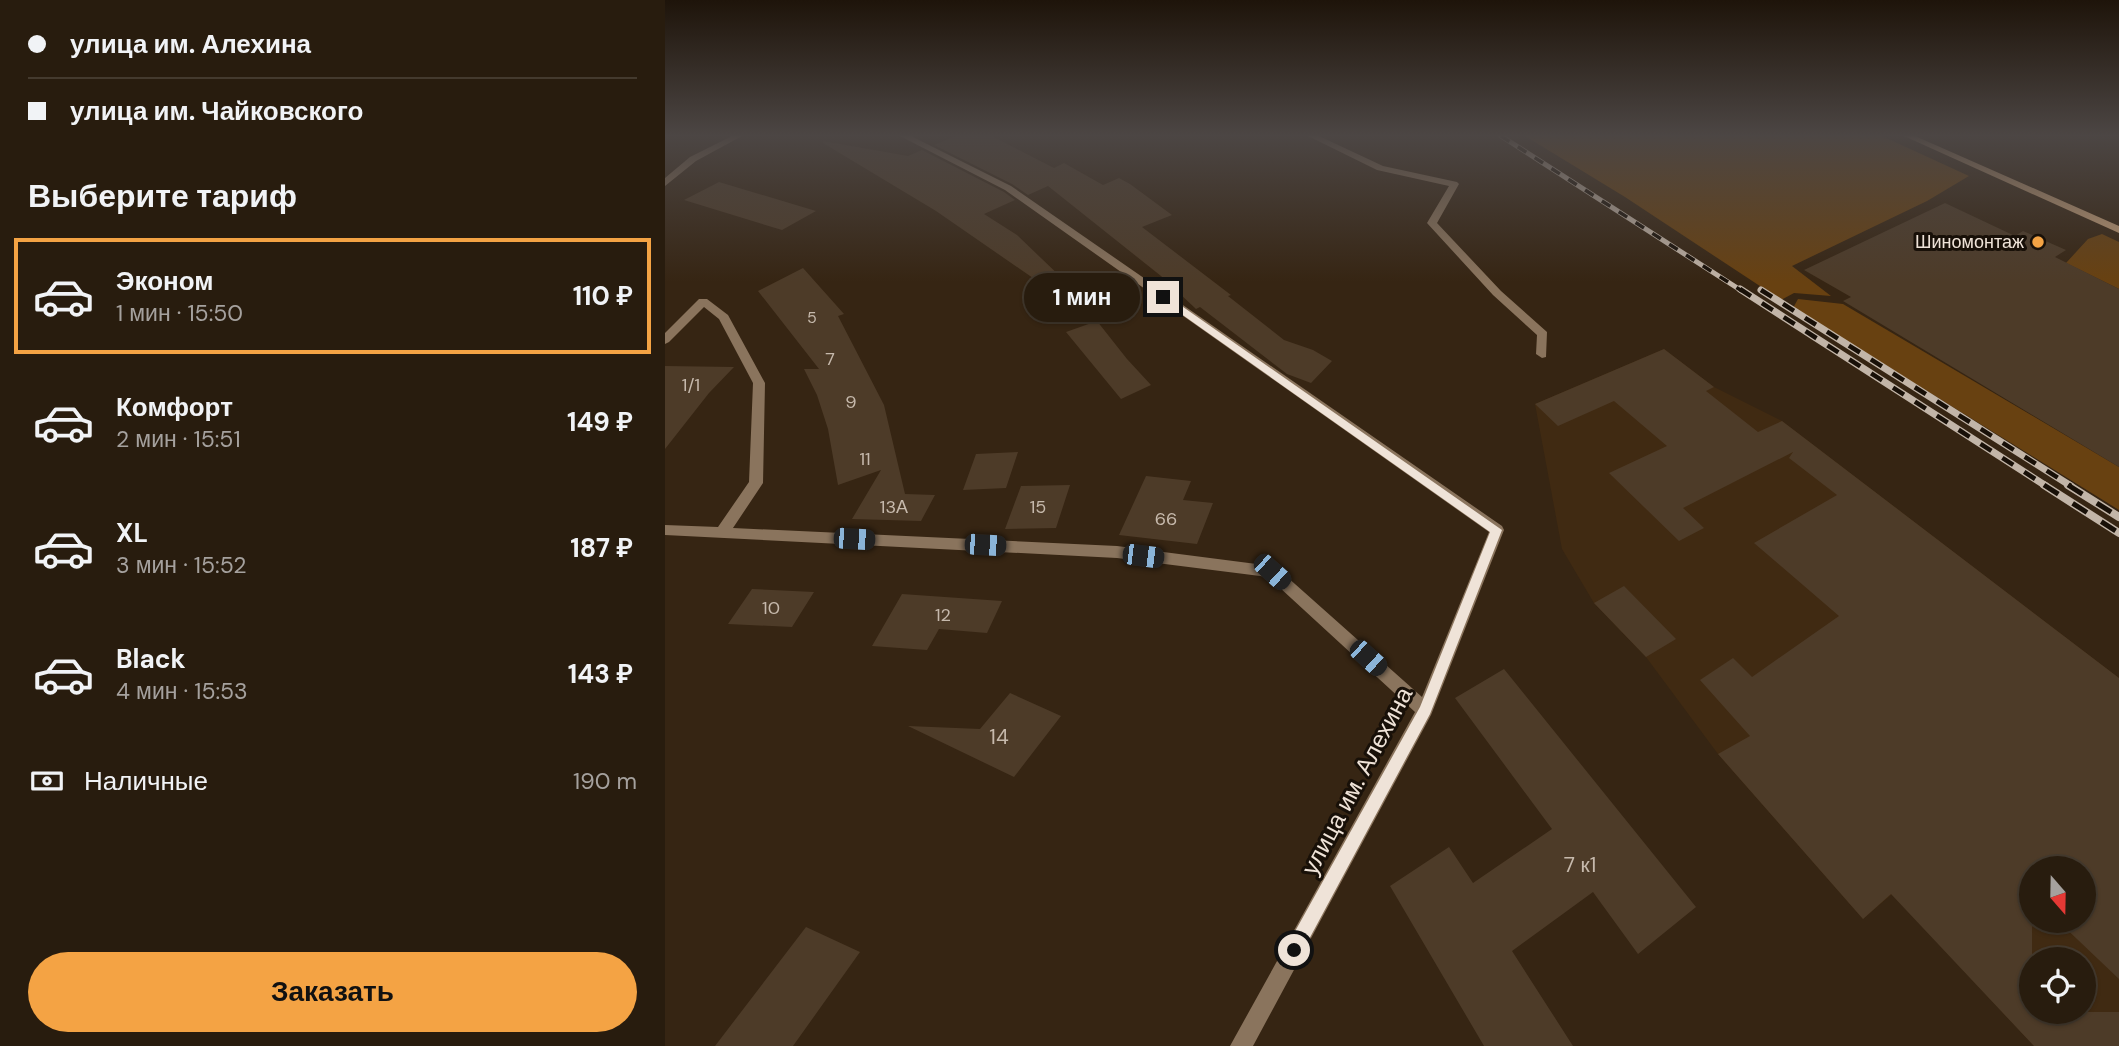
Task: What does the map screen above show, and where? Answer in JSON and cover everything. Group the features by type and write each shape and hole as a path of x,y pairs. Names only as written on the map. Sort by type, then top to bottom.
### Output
{"main road":[{"path":"2018,185 2119,230"}],"street":[{"name":"улица им. Алехина","path":"1002,185 1497,530 1425,710 1241,1046"},
{"path":"1454,185 1431,223 1497,293 1543,334 1542,354"},
{"path":"665,340 703,301 723,317 759,383 756,483 722,532"},
{"path":"665,530 1117,552 1272,572 1425,710"}],"shaded area":[{"path":"1605,185 1954,185 1927,201 1792,266 1831,296 1794,293 1781,300"},
{"path":"2102,234 2119,242 2119,289 2066,263 2088,239"},
{"path":"1798,299 1843,304 2119,467 2119,510 1793,308"},
{"path":"1664,349 1714,387 1782,421 2119,678 2119,1046 2034,1046 1892,894 1863,919 1718,754 1646,657 1594,603 1562,549 1535,404"}],"building":[{"path":"714,185 728,185 816,211 782,230 684,200"},
{"path":"892,185 990,185 1004,192 1015,200 984,214 1017,235 1066,282 1056,294 936,211"},
{"path":"1013,185 1131,185 1172,215 1142,227 1231,295 1228,296 1284,340 1313,350 1332,361 1311,383 1287,374 1200,307 1196,309 1161,276 1048,186 1028,195"},
{"path":"1945,203 2015,236 2023,231 2066,250 2055,257 2119,289 2119,467 1843,301 1851,297 1804,270"},
{"path":"803,268 844,314 838,316 884,405 905,494 935,495 921,521 852,519 881,470 838,485 828,429 817,395 804,369 819,369 758,291"},
{"path":"1097,321 1151,385 1121,399 1066,332"},
{"path":"1664,349 1714,387 1706,391 1758,432 1782,421 2119,678 2119,979 2096,957 2096,947 2085,947 2071,933 2097,933 2097,856 2019,856 2019,933 2032,933 2032,947 2019,947 2019,1024 2096,1024 2096,1012 2119,1012 2119,1046 2034,1046 1891,894 1863,919 1718,754 1750,736 1700,680 1733,658 1752,677 1839,616 1754,543 1837,495 1789,458 1793,452 1683,508 1704,528 1679,541 1609,473 1667,446 1614,401 1558,426 1535,404"},
{"path":"665,366 734,367 709,393 665,449"},
{"path":"1018,452 1006,488 963,490 976,454"},
{"path":"1146,476 1191,481 1183,500 1213,503 1197,544 1119,535"},
{"path":"1070,485 1056,528 1005,529 1021,486"},
{"path":"1624,586 1676,639 1646,657 1594,603"},
{"path":"752,589 814,592 792,627 728,624"},
{"path":"902,594 1002,601 987,633 939,629 927,650 872,646"},
{"path":"1504,669 1696,907 1638,954 1593,892 1512,951 1573,1046 1484,1046 1390,886 1449,847 1473,883 1552,829 1455,698"},
{"path":"1010,693 1061,716 1014,777 908,726 980,729"},
{"path":"806,927 860,952 793,1046 715,1046"}],"railway":[{"path":"1577,185 1742,291"},
{"path":"1740,289 2046,486"},
{"path":"1761,290 2071,486"},
{"path":"2044,485 2119,533"},
{"path":"2068,485 2119,517"}],"place":[{"name":"Шиномонтаж","path":"2038,242"}],"route":[{"path":"1163,297 1497,530 1425,710 1294,950"}]}
